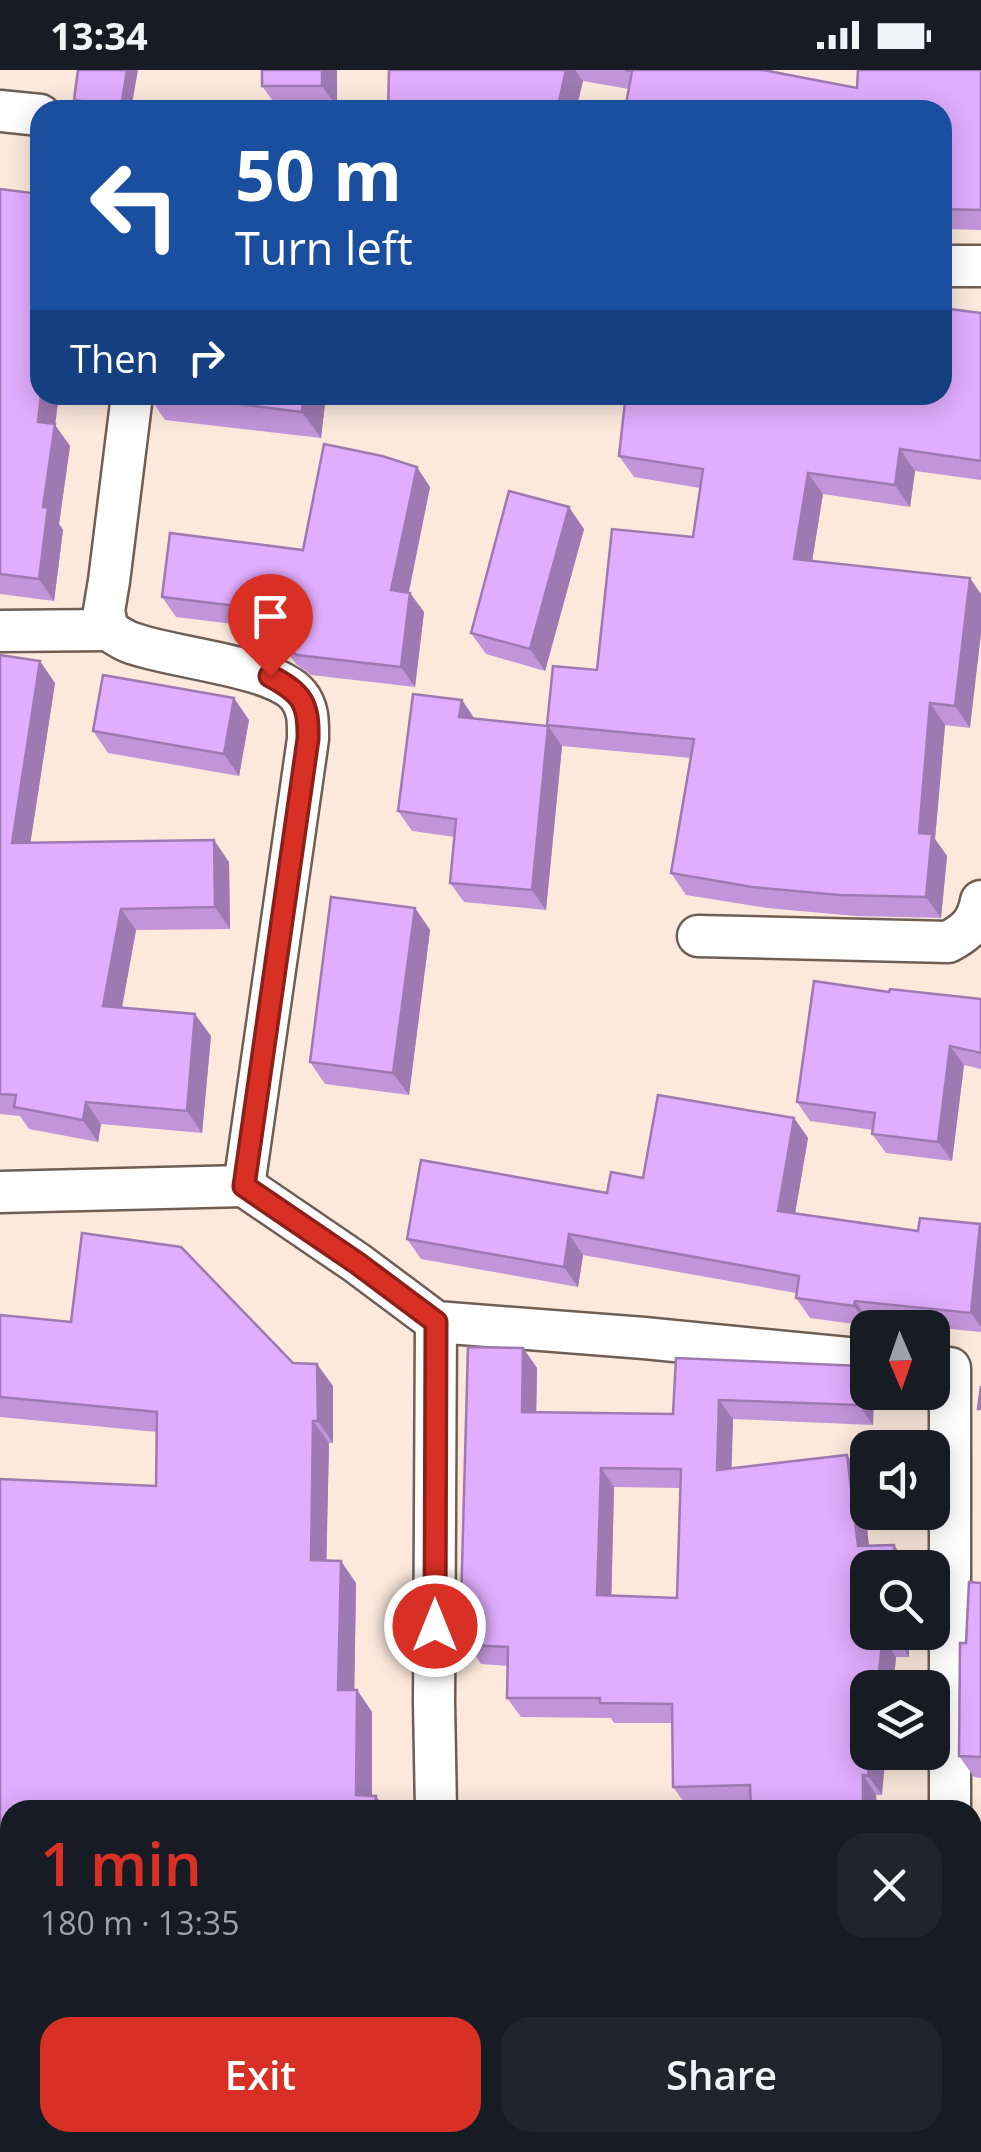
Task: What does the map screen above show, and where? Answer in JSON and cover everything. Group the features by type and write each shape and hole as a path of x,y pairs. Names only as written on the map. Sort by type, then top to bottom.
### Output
{"street":[{"path":"0,111 30,114"},
{"path":"952,266 981,266"},
{"path":"108,630 104,611 131,405"},
{"path":"0,631 108,630 152,649 270,676 300,697 308,715 308,739 244,1186"},
{"path":"698,936 948,942 967,932 981,900"},
{"path":"0,1192 244,1186 436,1322 850,1358"},
{"path":"436,1322 436,1800"},
{"path":"950,1800 954,1368"}],"building":[{"path":"78,70 127,70 122,100 74,100"},
{"path":"262,70 322,70 322,86 262,86"},
{"path":"389,70 566,70 559,100 388,100"},
{"path":"625,70 763,70 857,88 858,70 981,70 981,210 952,209 952,100 627,100 632,71"},
{"path":"0,189 30,193 30,405 40,405 38,422 55,424 43,507 48,508 39,579 0,574"},
{"path":"952,309 981,313 981,461 900,449 895,485 808,473 794,559 970,578 955,706 930,703 919,833 932,834 926,897 752,887 671,873 694,739 547,725 553,666 597,670 612,529 693,537 703,469 619,456 625,405 952,405"},
{"path":"246,405 303,405 302,412"},
{"path":"324,444 417,467 391,590 410,593 401,667 297,655 282,644 286,612 162,597 170,533 303,550"},
{"path":"509,491 569,507 530,649 471,633"},
{"path":"0,655 40,661 12,843 214,840 215,907 121,909 103,1006 195,1014 187,1111 86,1102 83,1120 14,1107 16,1095 0,1094"},
{"path":"103,675 234,698 224,754 93,731"},
{"path":"413,694 462,700 459,717 548,726 532,890 450,883 456,819 398,811"},
{"path":"331,897 415,908 393,1073 310,1062"},
{"path":"814,981 981,999 981,1053 950,1046 938,1142 872,1134 875,1113 797,1102"},
{"path":"658,1095 794,1118 778,1211 918,1231 920,1218 980,1224 971,1313 855,1301 854,1306 796,1298 799,1276 569,1234 564,1267 407,1239 421,1160 607,1193 611,1172 643,1178"},
{"path":"82,1233 181,1247 293,1363 317,1364 311,1560 341,1561 338,1690 357,1690 356,1795 376,1796 376,1800 0,1800 0,1479 156,1486 157,1412 0,1397 0,1315 71,1322"},
{"path":"468,1347 523,1348 522,1412 673,1414 676,1358 850,1366 850,1405 719,1400 717,1470 847,1455 850,1530 856,1530 858,1546 894,1545 894,1550 850,1550 850,1650 881,1650 879,1670 850,1670 850,1770 868,1770 868,1776 863,1775 863,1800 751,1800 750,1785 673,1787 672,1704 600,1703 600,1698 507,1698 508,1647 468,1645 469,1605 461,1604","holes":["601,1468 681,1469 677,1598 597,1595"]},
{"path":"969,1582 981,1583 981,1757 959,1756 960,1643 966,1643"}],"route":[{"path":"270,676 300,697 308,715 308,739 244,1186 436,1322 435,1626"}]}
